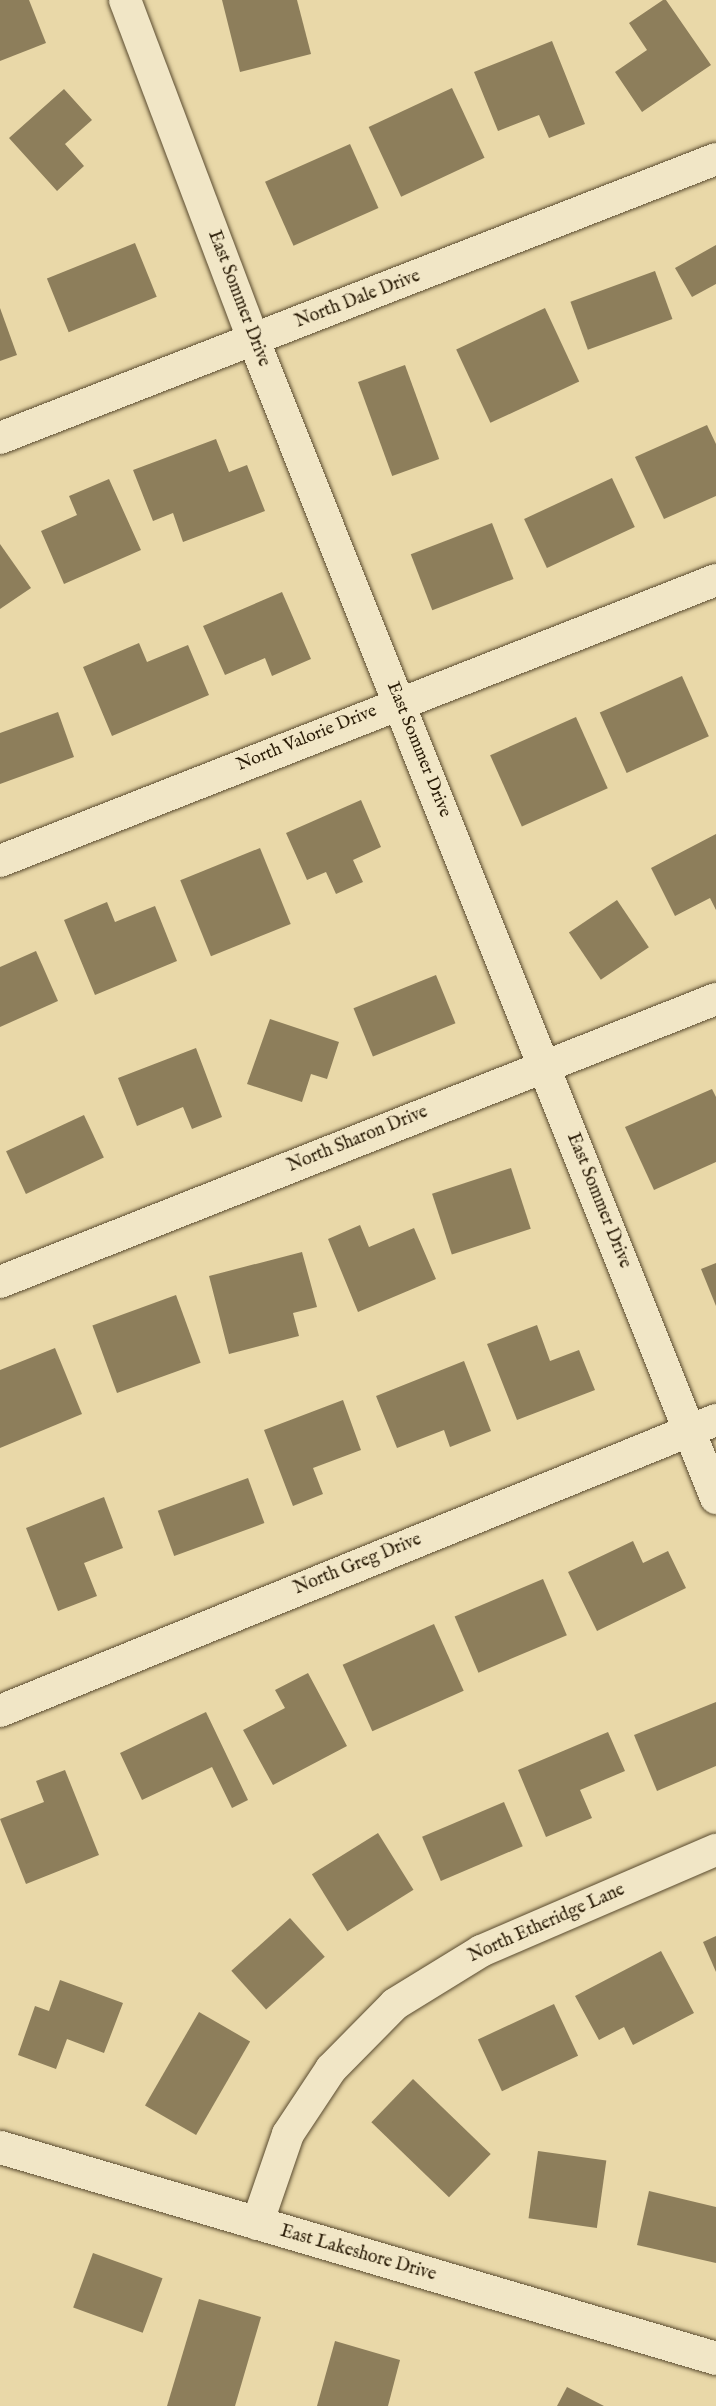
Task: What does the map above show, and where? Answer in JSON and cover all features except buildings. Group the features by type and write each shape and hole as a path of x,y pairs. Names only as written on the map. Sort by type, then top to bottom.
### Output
{"main road":[{"name":"East Lakeshore Drive","path":"0,2147 716,2358"}],"street":[{"name":"East Sommer Drive","path":"124,0 254,341 544,1067 703,1425 716,1498"},
{"name":"North Dale Drive","path":"0,438 254,341 716,159"},
{"name":"North Valorie Drive","path":"0,861 716,580"},
{"name":"North Sharon Drive","path":"0,1282 716,999"},
{"name":"North Greg Drive","path":"0,1711 703,1425"},
{"name":"North Etheridge Lane","path":"257,2224 288,2134 331,2069 395,2004 481,1951 716,1850"}]}
